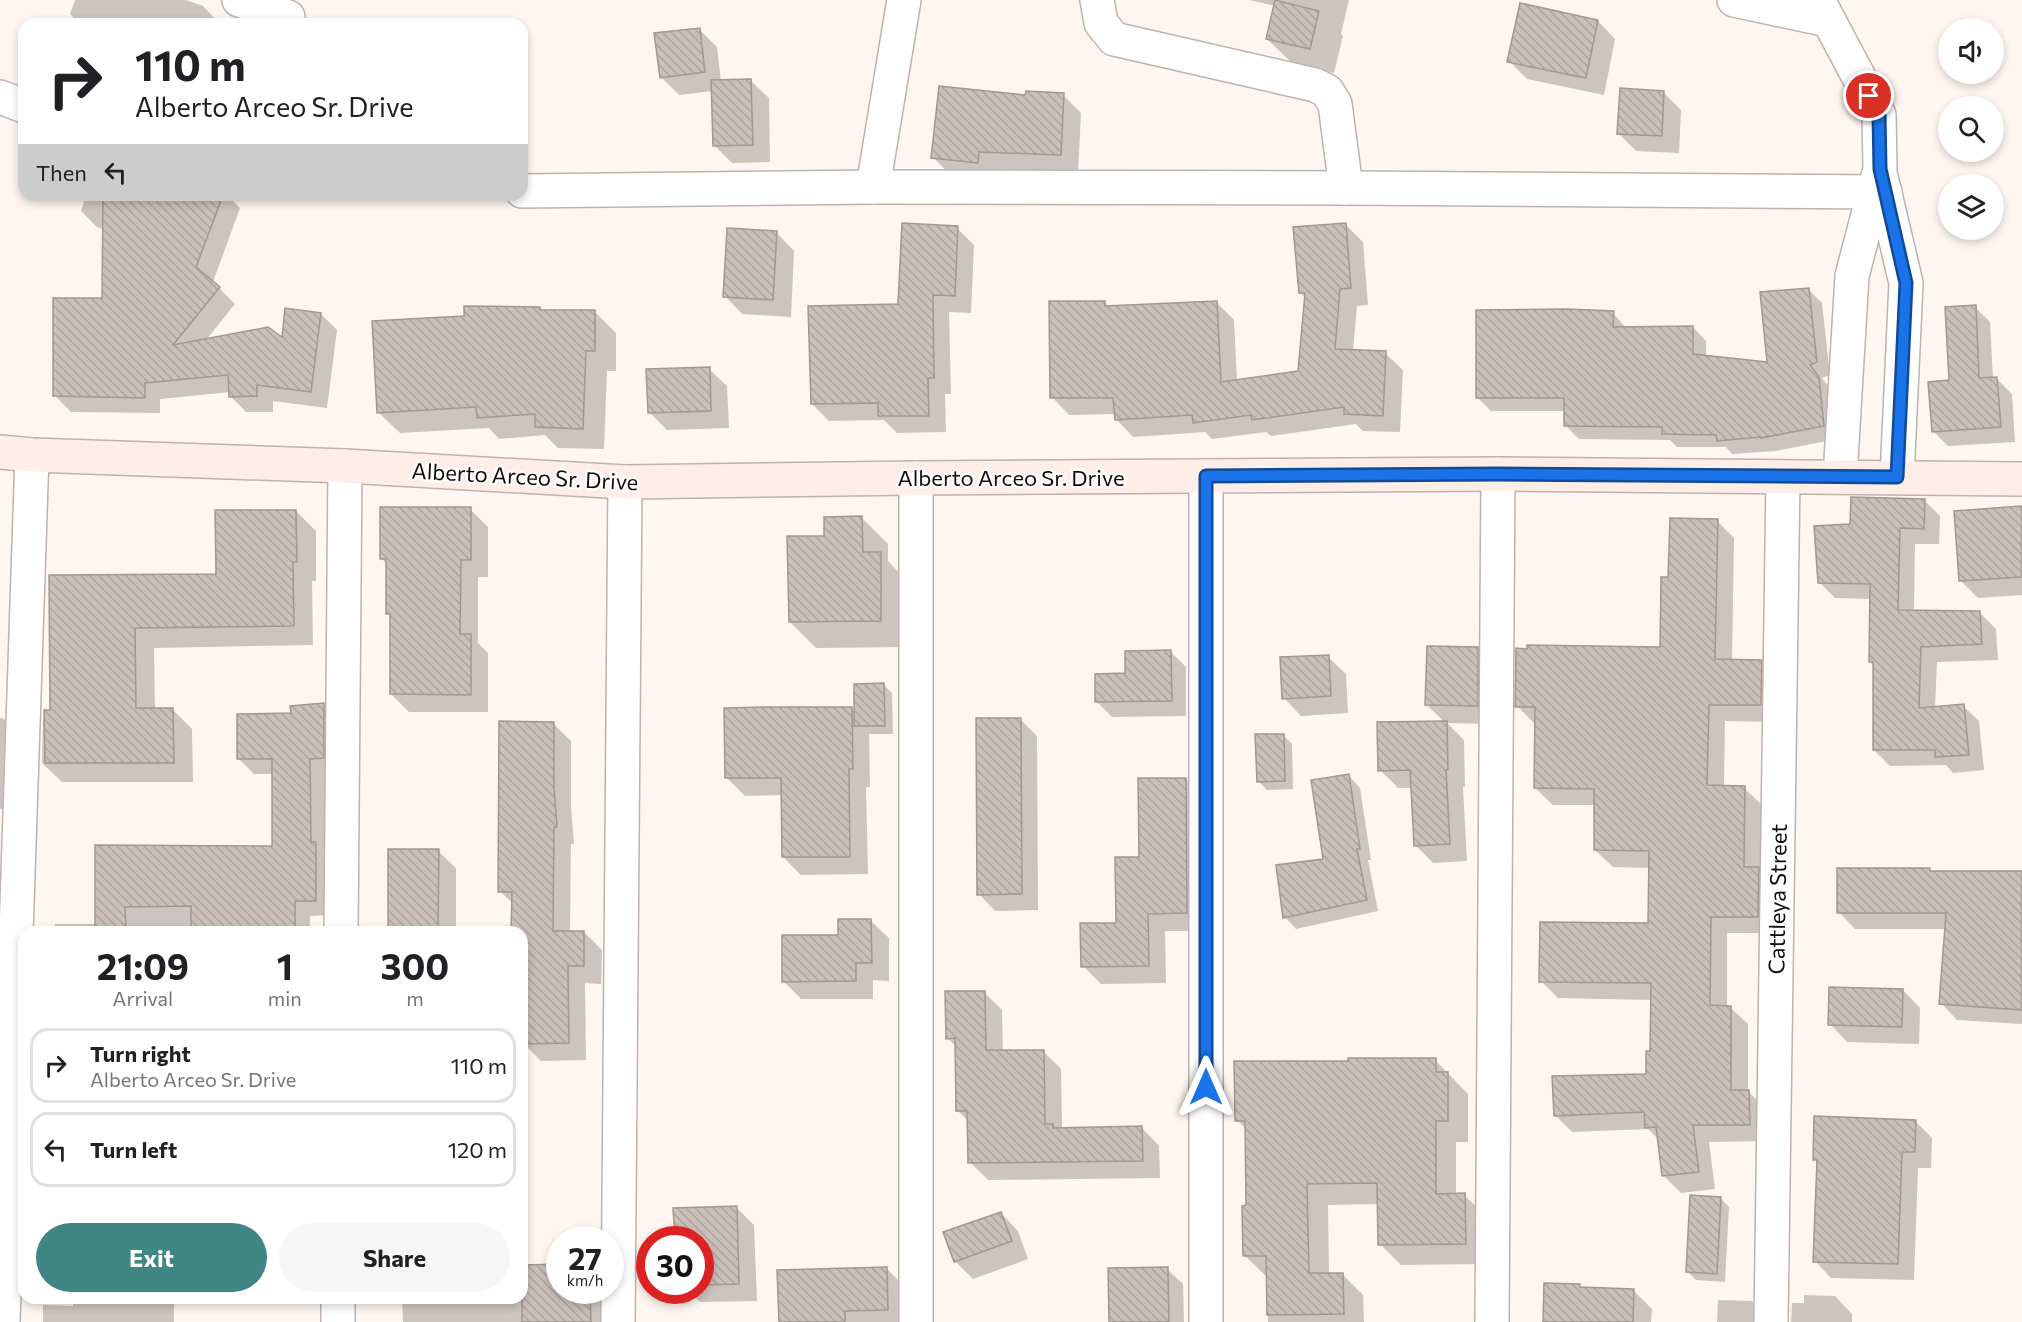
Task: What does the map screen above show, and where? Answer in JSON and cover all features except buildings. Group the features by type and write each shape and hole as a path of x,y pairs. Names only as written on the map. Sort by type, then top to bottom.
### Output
{"street":[{"path":"239,0 288,14"},
{"path":"873,187 904,0"},
{"path":"1097,0 1101,24 1114,39 1315,85 1328,91 1335,104 1346,188"},
{"path":"1734,0 1823,10 1879,115 1880,184 1906,283 1897,477"},
{"path":"0,97 18,104"},
{"path":"528,191 873,187 1346,188 1880,184"},
{"path":"1840,477 1852,276 1880,184"},
{"path":"3,1322 16,453"},
{"name":"Alberto Arceo Sr. Drive","path":"16,453 345,466 625,482 1498,474 2022,479"},
{"path":"341,926 345,466"},
{"path":"1492,1322 1498,474"},
{"path":"1206,476 1206,1322"},
{"name":"Cattleya Street","path":"1771,1322 1783,477"},
{"path":"916,478 916,1322"},
{"path":"618,1322 625,482"},
{"path":"338,1304 338,1322"}],"route":[{"path":"1206,1087 1206,476 1498,474 1897,477 1906,283 1880,169 1879,115 1869,96"}]}
